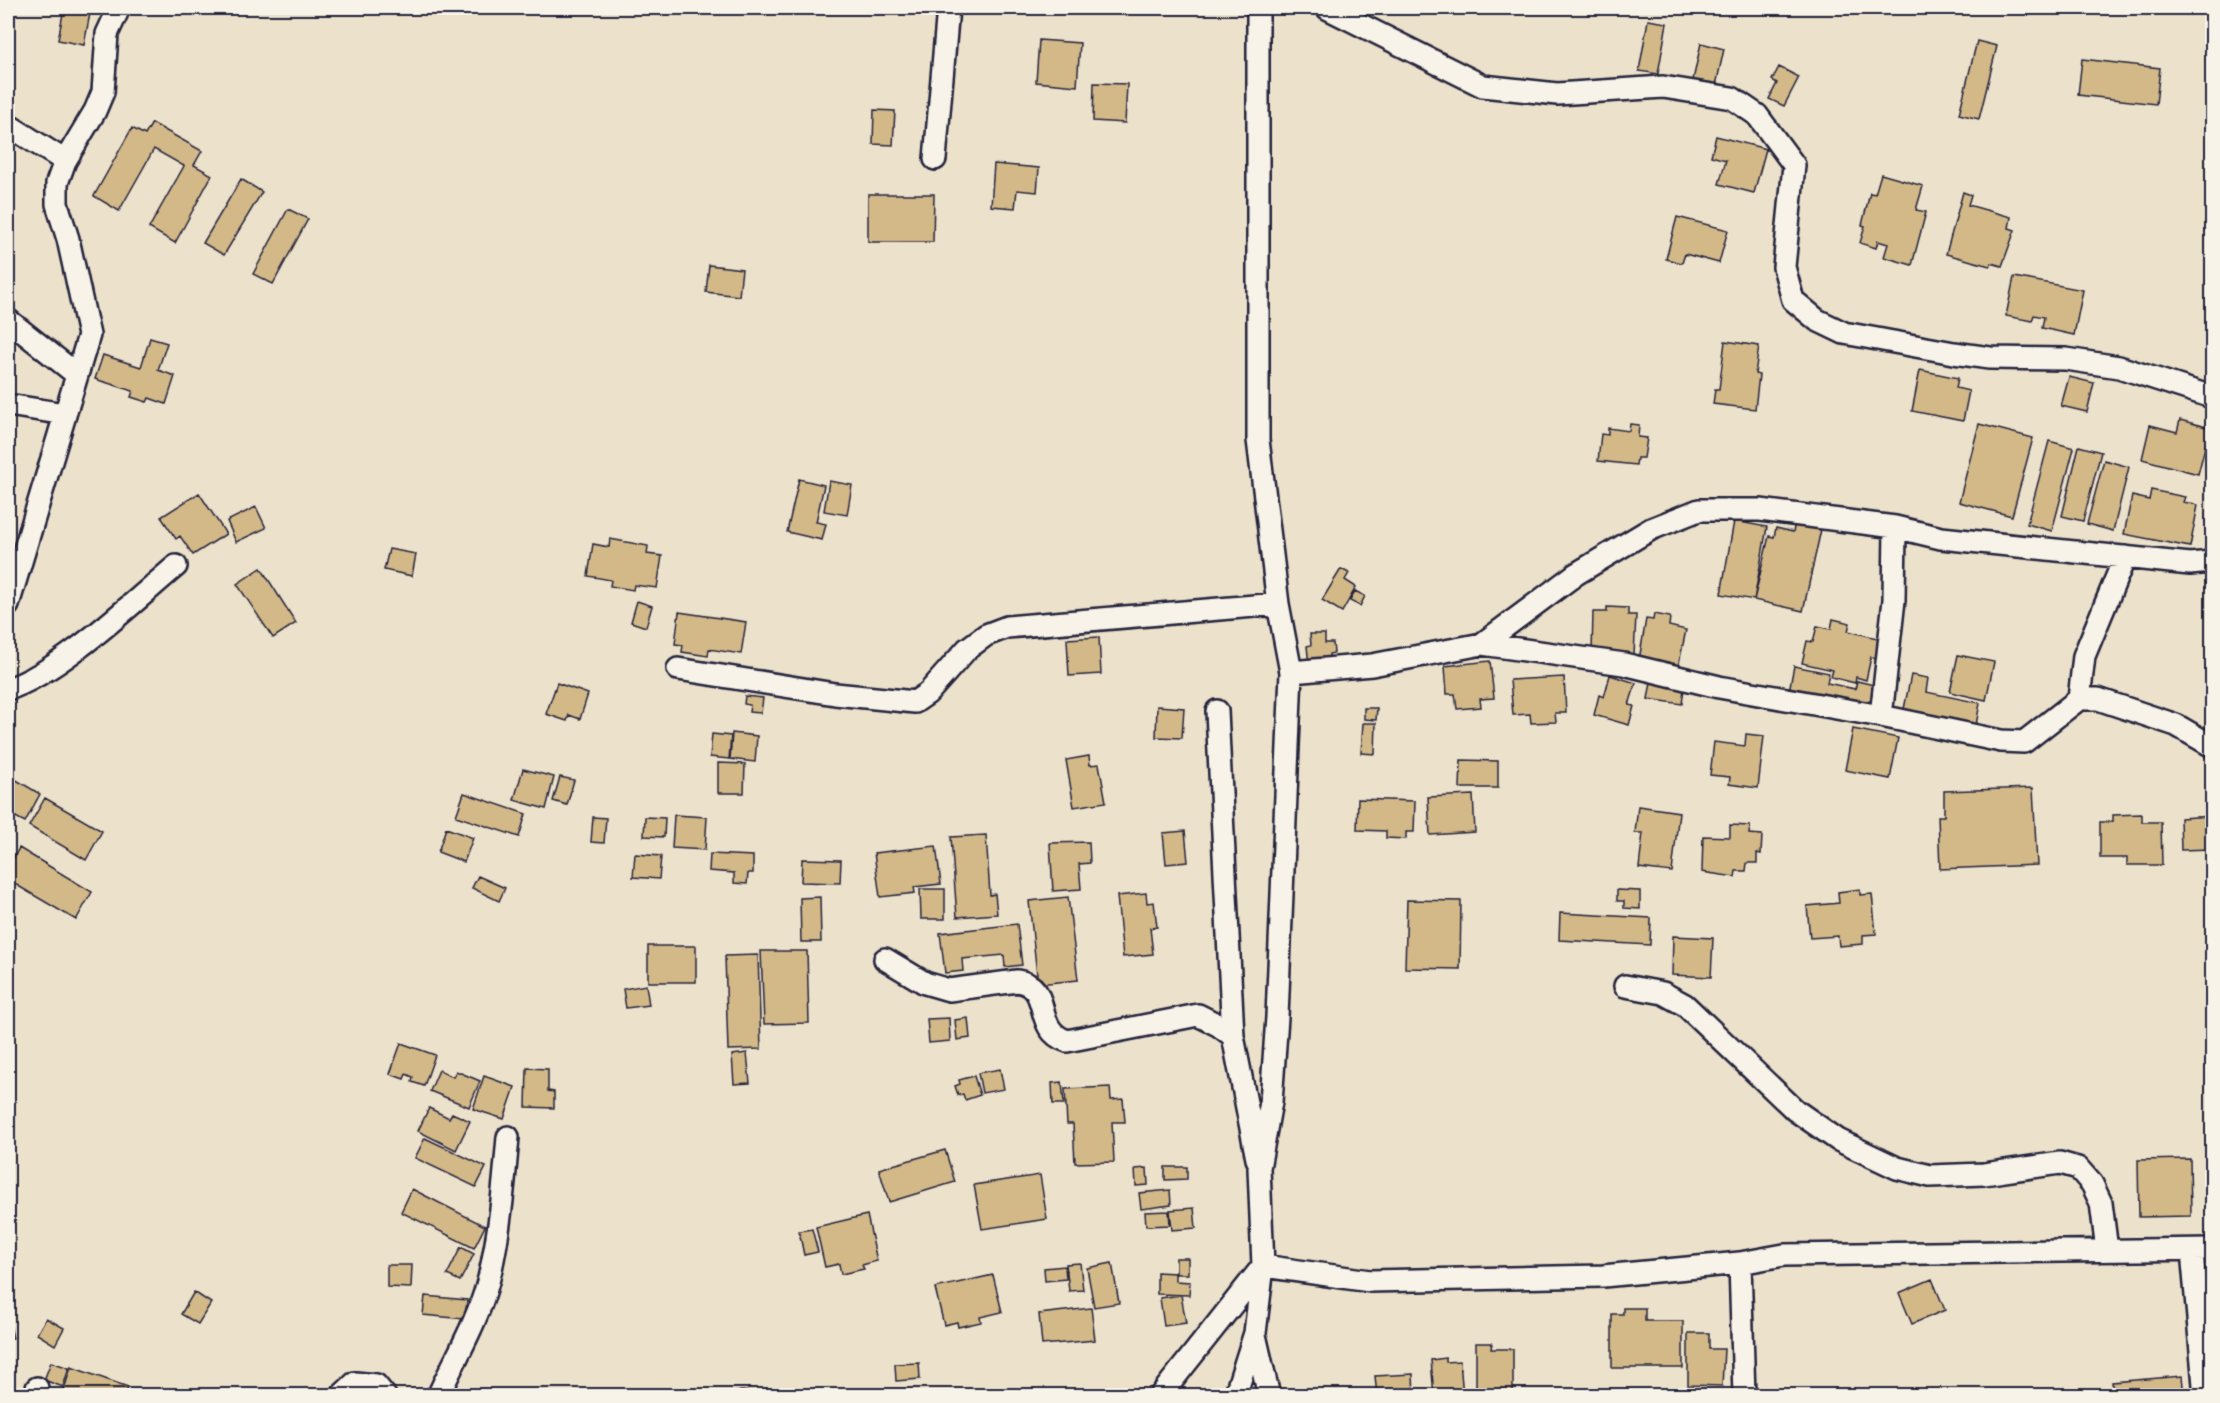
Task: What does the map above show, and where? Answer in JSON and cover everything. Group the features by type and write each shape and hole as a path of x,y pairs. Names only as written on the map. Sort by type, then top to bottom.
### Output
{"street":[{"path":"8,605 88,335 68,239 57,204 57,183 65,161 95,111 103,92 107,34 119,8"},
{"path":"935,159 948,8"},
{"path":"1258,8 1258,440 1278,604 1291,672 1276,1038 1271,1102 1259,1168"},
{"path":"1327,8 1483,86 1557,94 1663,87 1732,98 1757,115 1794,165 1784,267 1793,300 1817,320 1844,333 1990,358 2066,359 2119,367 2212,397"},
{"path":"8,125 65,161"},
{"path":"8,320 76,374"},
{"path":"8,405 65,414"},
{"path":"1482,644 1576,574 1651,529 1699,510 1761,510 1895,527 1941,538 2190,564 2212,562"},
{"path":"1881,716 1894,600 1895,527"},
{"path":"2079,699 2084,656 2125,557"},
{"path":"8,689 22,684 72,651 176,566"},
{"path":"678,669 835,694 915,702 928,693 967,649 986,635 1007,627 1278,604"},
{"path":"1291,672 1372,665 1482,644 1624,664 1719,687 1881,716 2001,741 2024,742 2079,699 2098,699 2176,725 2212,746"},
{"path":"1217,711 1233,1036 1259,1168 1263,1266 1255,1333 1235,1395"},
{"path":"885,959 925,983 949,990 1017,981 1028,983 1037,990 1047,1026 1055,1037 1067,1041 1198,1015 1233,1036"},
{"path":"1625,986 1663,993 1685,1005 1795,1110 1838,1140 1897,1168 1930,1176 1984,1174 2060,1163 2078,1168 2092,1184 2101,1203 2107,1250"},
{"path":"438,1395 476,1317 488,1279 502,1204 508,1137"},
{"path":"1263,1266 1370,1281 1603,1276 1740,1263 1784,1255 2202,1250 2205,1395"},
{"path":"1740,1263 1744,1395"},
{"path":"1160,1395 1263,1266"},
{"path":"1255,1333 1269,1395"},
{"path":"341,1395 355,1383 376,1385 385,1395"}],"building":[{"path":"64,8 91,8 84,45 58,40"},
{"path":"1648,20 1667,23 1658,74 1639,71"},
{"path":"1039,40 1080,43 1077,86 1036,82"},
{"path":"1977,41 1997,46 1979,119 1959,114"},
{"path":"1701,43 1724,49 1715,90 1692,85"},
{"path":"2082,59 2160,68 2156,104 2078,95"},
{"path":"1779,67 1799,77 1784,106 1769,99 1777,83 1772,80"},
{"path":"1094,83 1127,84 1125,123 1093,121"},
{"path":"874,110 895,111 893,145 873,144"},
{"path":"152,123 202,151 194,165 212,175 175,243 149,228 184,166 154,149 119,211 94,196 132,128 145,135"},
{"path":"1716,136 1766,149 1754,193 1719,184 1726,160 1711,156"},
{"path":"994,164 1039,168 1037,192 1017,190 1015,208 991,206"},
{"path":"1881,174 1923,186 1916,210 1926,212 1912,265 1884,257 1888,244 1878,241 1876,248 1860,243 1870,193 1875,194"},
{"path":"241,179 262,192 224,255 203,243"},
{"path":"1963,192 1971,195 1968,205 2011,217 2009,228 2015,230 2002,266 1991,263 1990,266 1946,254"},
{"path":"868,194 934,194 933,242 868,242"},
{"path":"288,209 308,219 273,284 253,274"},
{"path":"1677,217 1728,230 1719,263 1685,254 1682,263 1666,259"},
{"path":"709,265 742,269 739,296 706,292"},
{"path":"2014,277 2083,290 2074,335 2042,328 2044,317 2034,315 2032,321 2006,316"},
{"path":"150,338 167,343 158,370 175,376 166,404 149,398 147,402 131,397 133,391 95,379 103,355 141,367"},
{"path":"1725,341 1759,346 1755,374 1759,375 1755,409 1713,404 1715,389 1719,389"},
{"path":"1920,370 1958,378 1956,388 1969,391 1963,421 1912,411"},
{"path":"2069,377 2094,383 2087,412 2061,406"},
{"path":"2180,420 2210,428 2198,474 2142,459 2150,425 2177,432"},
{"path":"1630,424 1639,425 1638,437 1647,438 1644,458 1637,458 1636,465 1598,461 1601,434 1608,435 1608,428 1629,431"},
{"path":"1979,424 2033,438 2012,516 1959,502"},
{"path":"2049,441 2074,448 2052,531 2027,524"},
{"path":"2079,446 2101,452 2083,521 2062,516"},
{"path":"2104,460 2129,467 2113,531 2087,524"},
{"path":"799,479 824,485 816,522 826,524 822,540 787,532"},
{"path":"829,481 852,485 847,515 824,511"},
{"path":"2151,490 2185,497 2183,502 2198,505 2190,547 2124,534 2132,496 2149,500"},
{"path":"199,493 226,534 193,555 180,536 176,539 161,517"},
{"path":"256,507 266,528 236,542 227,521"},
{"path":"1796,519 1822,525 1803,611 1754,600 1769,536 1774,537 1776,528 1793,532"},
{"path":"1734,521 1767,527 1754,600 1721,594"},
{"path":"610,539 648,546 647,554 662,556 657,588 634,585 633,590 610,586 611,580 588,576 593,544 609,547"},
{"path":"389,549 416,554 412,576 384,570"},
{"path":"261,568 296,623 273,638 237,584"},
{"path":"1341,569 1349,573 1345,580 1356,587 1342,612 1322,600"},
{"path":"1355,591 1365,596 1360,606 1350,601"},
{"path":"637,601 652,606 646,627 631,622"},
{"path":"1607,607 1628,608 1628,615 1636,615 1634,655 1592,654 1593,612 1607,612"},
{"path":"679,612 746,622 741,654 709,649 708,656 682,652 683,645 675,644"},
{"path":"1654,614 1670,617 1669,626 1686,630 1677,673 1638,666 1646,619 1653,620"},
{"path":"1833,619 1850,623 1848,631 1881,639 1876,658 1871,657 1866,680 1856,677 1855,683 1831,677 1833,670 1802,663 1807,641 1813,642 1817,626 1831,629"},
{"path":"1310,634 1325,634 1325,643 1333,643 1334,653 1329,654 1330,665 1309,665 1307,646 1311,645"},
{"path":"1099,637 1101,674 1069,676 1067,639"},
{"path":"1958,655 1994,662 1986,700 1950,692"},
{"path":"1490,661 1494,698 1480,699 1481,707 1457,709 1455,694 1447,694 1445,666"},
{"path":"1794,666 1829,673 1827,683 1855,689 1857,681 1874,685 1870,708 1789,691"},
{"path":"1610,675 1636,683 1629,705 1634,706 1629,725 1594,715 1599,695 1604,697"},
{"path":"1911,675 1928,678 1926,692 1980,703 1976,725 1918,721 1919,712 1904,709"},
{"path":"1652,676 1685,681 1682,704 1648,699"},
{"path":"1564,677 1566,713 1555,713 1556,722 1531,723 1530,714 1513,715 1510,680"},
{"path":"557,683 588,694 580,719 569,715 567,721 546,714"},
{"path":"745,696 763,698 761,713 749,712 750,705 744,704"},
{"path":"1157,706 1184,708 1182,738 1156,737"},
{"path":"1364,708 1377,708 1376,720 1364,719"},
{"path":"1363,723 1376,723 1375,754 1361,753"},
{"path":"1853,729 1898,738 1890,779 1845,770"},
{"path":"732,733 757,736 755,762 730,759"},
{"path":"712,734 731,736 729,759 710,757"},
{"path":"1746,734 1764,736 1758,788 1729,784 1730,777 1710,775 1714,742 1745,746"},
{"path":"1089,756 1090,765 1099,764 1106,802 1074,807 1066,760"},
{"path":"1461,760 1498,761 1498,788 1460,788"},
{"path":"718,763 745,764 744,793 718,793"},
{"path":"523,769 554,777 546,809 514,800"},
{"path":"8,775 40,794 25,822 8,813"},
{"path":"560,777 574,780 567,805 553,801"},
{"path":"2033,788 2037,865 1940,869 1938,816 1944,816 1944,791"},
{"path":"464,793 526,814 519,837 456,816"},
{"path":"1473,795 1475,832 1430,835 1428,797"},
{"path":"45,798 102,831 86,860 29,826"},
{"path":"1358,799 1415,801 1414,832 1406,832 1406,839 1386,838 1386,831 1357,830"},
{"path":"1638,806 1679,812 1672,872 1639,868 1643,833 1635,833"},
{"path":"2142,814 2142,822 2161,822 2162,865 2127,865 2127,858 2100,858 2100,822 2113,822 2113,815"},
{"path":"674,815 707,817 705,850 672,848"},
{"path":"2212,816 2212,849 2181,850 2180,818"},
{"path":"593,817 606,818 604,843 591,842"},
{"path":"645,817 665,818 664,837 644,836"},
{"path":"1730,825 1750,826 1749,834 1762,835 1761,854 1757,853 1757,863 1747,863 1746,871 1736,871 1735,877 1702,872 1703,836 1730,837"},
{"path":"446,828 473,838 464,862 438,852"},
{"path":"1185,831 1188,862 1166,864 1163,833"},
{"path":"986,835 990,895 995,894 997,914 957,917 951,837"},
{"path":"1089,842 1090,863 1079,864 1081,889 1053,891 1050,843"},
{"path":"936,846 941,884 914,887 915,893 880,897 874,853"},
{"path":"19,848 92,892 76,920 8,880 8,868"},
{"path":"635,854 661,856 659,879 633,877"},
{"path":"710,854 753,856 753,873 748,873 747,884 734,883 734,873 709,871"},
{"path":"802,859 841,860 840,883 801,882"},
{"path":"478,876 505,888 499,901 472,888"},
{"path":"920,889 945,889 945,919 921,919"},
{"path":"1860,889 1860,895 1872,894 1876,934 1863,935 1863,944 1839,946 1838,936 1810,938 1807,906 1839,903 1838,892"},
{"path":"1617,890 1640,891 1640,909 1624,908 1624,901 1617,901"},
{"path":"1146,893 1147,903 1154,902 1157,927 1150,928 1153,954 1123,957 1117,896"},
{"path":"820,897 821,942 801,942 800,898"},
{"path":"1068,897 1078,980 1038,984 1029,901"},
{"path":"1407,900 1461,901 1460,969 1405,968"},
{"path":"1560,913 1651,918 1650,945 1559,940"},
{"path":"1017,924 1022,965 1005,967 1004,955 962,959 963,971 945,973 940,933"},
{"path":"1673,936 1713,938 1711,977 1672,975"},
{"path":"648,946 696,946 696,982 648,982"},
{"path":"761,951 807,951 809,1023 764,1024"},
{"path":"758,955 761,1049 728,1050 725,956"},
{"path":"646,985 649,1005 626,1008 623,989"},
{"path":"949,1018 950,1041 929,1043 927,1019"},
{"path":"968,1018 970,1038 957,1040 955,1020"},
{"path":"401,1043 435,1055 424,1086 412,1082 413,1077 406,1074 404,1079 390,1074"},
{"path":"747,1053 750,1083 734,1084 732,1055"},
{"path":"527,1068 548,1069 548,1091 554,1092 554,1108 526,1107"},
{"path":"1000,1069 1004,1089 982,1093 978,1073"},
{"path":"439,1070 453,1077 456,1071 480,1081 469,1107 430,1091"},
{"path":"484,1076 515,1087 504,1119 473,1109"},
{"path":"974,1076 980,1095 965,1100 963,1094 958,1095 955,1086 960,1084 959,1080"},
{"path":"1062,1082 1064,1104 1053,1104 1052,1083"},
{"path":"1110,1087 1111,1100 1123,1099 1125,1122 1112,1122 1114,1162 1075,1163 1073,1124 1067,1124 1065,1089"},
{"path":"429,1108 449,1118 452,1113 470,1121 456,1150 418,1131"},
{"path":"425,1138 486,1167 476,1187 415,1158"},
{"path":"945,1150 955,1182 889,1202 879,1169"},
{"path":"2190,1159 2191,1216 2139,1217 2138,1160"},
{"path":"1165,1167 1187,1167 1187,1179 1165,1180"},
{"path":"1147,1168 1148,1185 1136,1186 1135,1169"},
{"path":"1040,1175 1047,1219 982,1229 974,1185"},
{"path":"412,1189 485,1226 474,1248 401,1212"},
{"path":"1170,1190 1171,1205 1141,1209 1139,1193"},
{"path":"1194,1208 1196,1228 1172,1230 1170,1210"},
{"path":"1169,1211 1170,1225 1146,1226 1145,1212"},
{"path":"867,1215 877,1261 862,1265 864,1269 841,1274 839,1264 825,1267 816,1227"},
{"path":"812,1229 818,1252 804,1255 799,1231"},
{"path":"461,1247 474,1254 460,1281 447,1275"},
{"path":"1176,1258 1188,1258 1188,1274 1176,1274"},
{"path":"1080,1263 1083,1290 1069,1291 1066,1264"},
{"path":"1112,1263 1119,1303 1094,1307 1087,1268"},
{"path":"387,1265 412,1265 411,1288 387,1287"},
{"path":"1065,1266 1066,1279 1045,1281 1044,1268"},
{"path":"1157,1272 1175,1273 1175,1281 1190,1282 1189,1295 1157,1294"},
{"path":"993,1275 1002,1312 980,1317 981,1322 958,1327 957,1322 944,1325 935,1288"},
{"path":"1932,1279 1945,1310 1912,1324 1899,1293"},
{"path":"194,1292 211,1303 198,1324 181,1314"},
{"path":"1181,1295 1186,1323 1164,1326 1160,1298"},
{"path":"425,1296 467,1300 465,1319 423,1315"},
{"path":"1091,1308 1095,1340 1042,1345 1039,1314"},
{"path":"1623,1308 1645,1308 1645,1321 1683,1321 1683,1368 1612,1368 1612,1314 1623,1314"},
{"path":"8,1317 13,1338 8,1339"},
{"path":"46,1318 64,1328 55,1345 37,1334"},
{"path":"1688,1333 1709,1333 1709,1349 1724,1349 1722,1386 1688,1385"},
{"path":"1476,1343 1492,1343 1491,1349 1513,1349 1513,1396 1476,1396"},
{"path":"1446,1358 1446,1362 1460,1361 1463,1396 1434,1396 1431,1360"},
{"path":"51,1362 69,1368 63,1387 44,1380"},
{"path":"919,1363 920,1379 896,1381 895,1364"},
{"path":"71,1367 128,1387 125,1396 70,1396 63,1393"},
{"path":"1413,1374 1414,1396 1377,1396 1375,1376"},
{"path":"2182,1376 2184,1396 2113,1396 2112,1382"},
{"path":"741,1391 791,1394 791,1396 734,1396 734,1393"}]}
